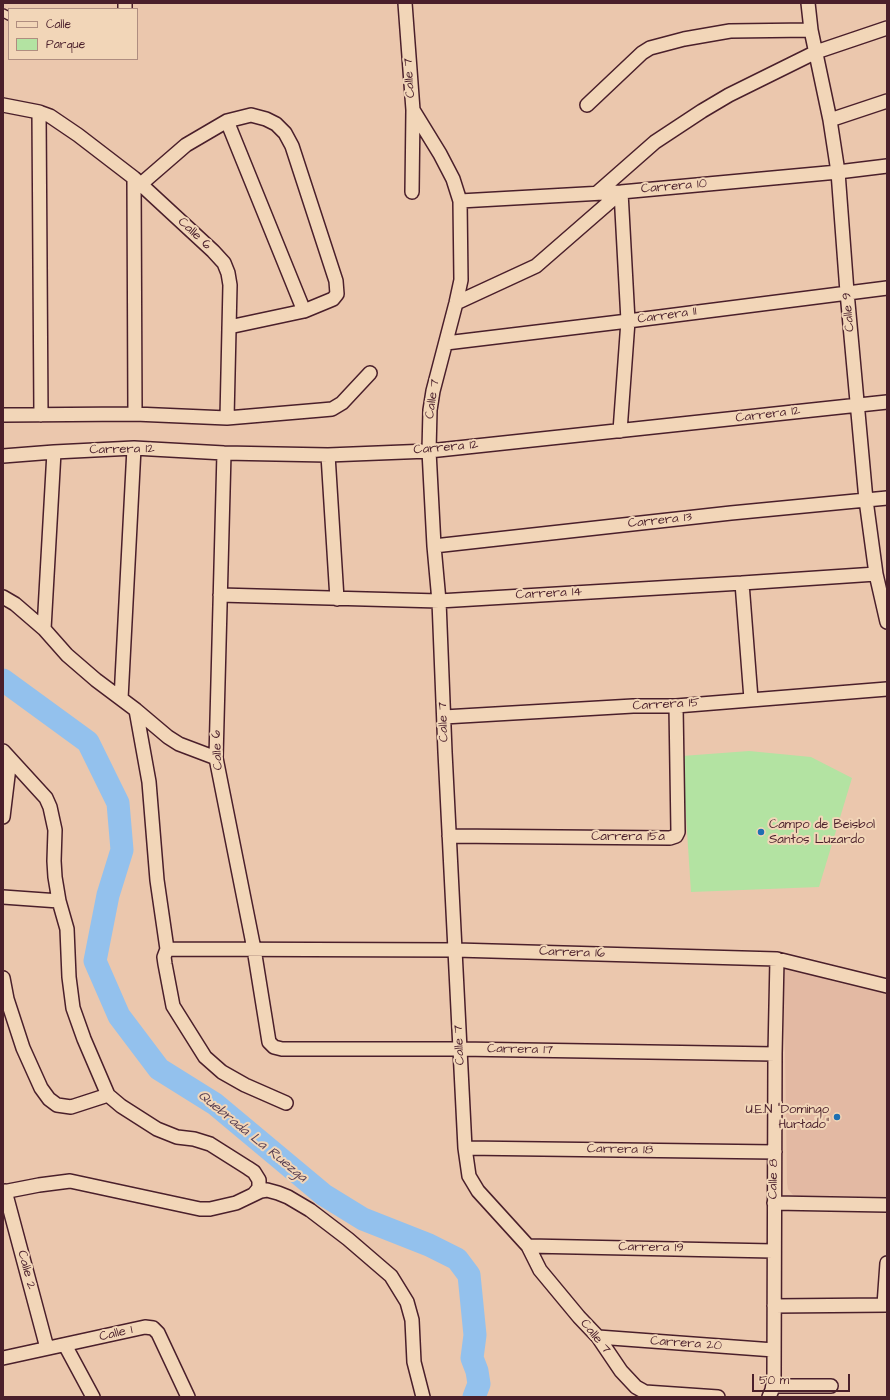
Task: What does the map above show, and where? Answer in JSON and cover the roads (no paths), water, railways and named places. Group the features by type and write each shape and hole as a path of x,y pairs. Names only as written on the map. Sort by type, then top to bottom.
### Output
{"street":[{"name":"Calle 7","path":"405,3 413,110 440,154 453,179 460,201 462,238 461,280 433,392 430,410 429,451 434,546 439,600 465,1148 469,1176 472,1183 528,1246 540,1270 598,1338 621,1372 636,1387 645,1392 718,1397"},
{"name":"Calle 9","path":"808,3 811,30 830,120 838,172 847,292 866,500 876,574 887,622"},
{"path":"597,193 655,142 702,111 740,89 816,52 887,28"},
{"path":"587,105 642,53 650,48 684,38 730,31 811,30"},
{"path":"830,120 887,101"},
{"name":"Calle 6","path":"3,105 39,112 54,119 78,135 138,181 224,263 228,273 230,285 227,418"},
{"path":"412,192 413,110"},
{"path":"39,112 41,415"},
{"path":"135,414 138,181 186,145 227,121 251,115 266,119 276,124 285,133 292,146 338,288 338,294 333,299 304,311 229,327"},
{"path":"227,121 304,311"},
{"name":"Carrera 10","path":"460,201 621,192 838,172 887,166"},
{"path":"456,303 536,266 621,192"},
{"path":"620,431 628,322 621,192"},
{"name":"Carrera 11","path":"446,343 628,322 847,292 887,288"},
{"path":"3,415 135,414 227,418 332,409 342,403 370,373"},
{"name":"Carrera 12","path":"3,456 134,448 224,453 328,455 429,451 887,402"},
{"path":"121,699 134,448"},
{"path":"44,629 54,452"},
{"name":"Calle 6","path":"224,453 216,758 254,948 269,1042"},
{"path":"328,455 337,599"},
{"name":"Carrera 13","path":"434,546 731,513 887,498"},
{"name":"Carrera 14","path":"220,595 337,599 439,600 876,574"},
{"path":"742,583 751,699"},
{"path":"3,598 15,604 44,629 66,655 168,737 179,744 216,758"},
{"name":"Carrera 15","path":"444,717 633,706 676,706 887,689"},
{"name":"Carrera 15a","path":"449,836 662,838 676,836 678,832 676,706"},
{"path":"136,710 149,782 157,880 167,949 164,957 173,1006 205,1057 222,1072 245,1085 286,1103"},
{"path":"3,817 6,755"},
{"path":"6,755 46,798 50,807 55,830 54,861 58,901 67,929 69,977 73,1008 84,1039 108,1095 121,1106 158,1129 173,1135 210,1144 254,1172 259,1180 259,1188 254,1194"},
{"path":"3,897 58,901"},
{"name":"Carrera 16","path":"167,949 254,948 456,950 777,959 887,986"},
{"name":"Calle 8","path":"771,1392 774,1350 773,1251 777,959"},
{"path":"3,978 7,999 23,1048 40,1088 48,1099 57,1105 71,1107 108,1095"},
{"name":"Carrera 17","path":"269,1042 274,1048 282,1049 460,1049 775,1054"},
{"name":"Carrera 18","path":"465,1148 775,1152"},
{"path":"4,1191 70,1181 200,1209 210,1209 236,1203 261,1191 267,1190 288,1197 310,1210 348,1239 391,1276 407,1302 412,1320 414,1362 423,1397"},
{"name":"Calle 2","path":"4,1191 47,1348"},
{"path":"774,1203 887,1205"},
{"name":"Carrera 19","path":"528,1246 773,1251"},
{"path":"774,1306 886,1305 887,1263"},
{"name":"Calle 1","path":"3,1358 145,1328 153,1328 158,1333 188,1397"},
{"name":"Carrera 20","path":"598,1338 774,1350"},
{"path":"65,1345 93,1397"},
{"path":"771,1392 831,1386"}],"waterway":[{"name":"Quebrada La Ruezga","path":"3,680 88,742 118,803 122,850 108,895 95,961 119,1016 159,1069 215,1104 324,1195 363,1219 429,1245 457,1259 469,1275 475,1335 472,1358 477,1371 479,1384 474,1397"}],"place":[{"name":"Campo de Beisbol Santos Luzardo","path":"761,832"},
{"name":"U.E.N \"Domingo Hurtado\"","path":"837,1117"}]}
